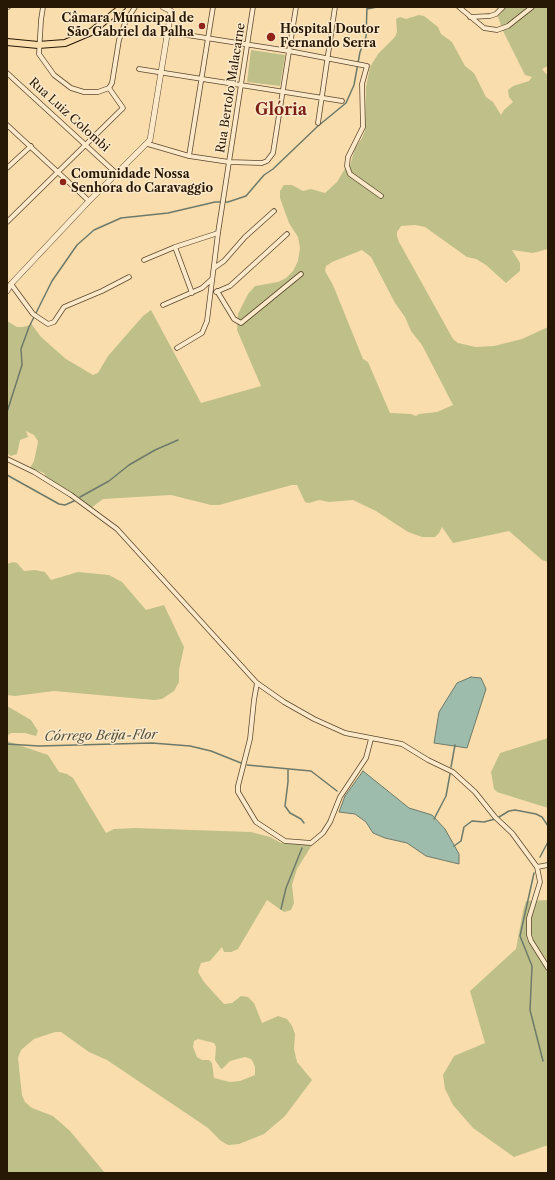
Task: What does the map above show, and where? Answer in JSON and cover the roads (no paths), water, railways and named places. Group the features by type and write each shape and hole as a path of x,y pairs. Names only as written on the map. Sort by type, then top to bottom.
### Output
{"main road":[{"path":"7,42 38,45 65,43 91,32 122,7"}],"street":[{"path":"43,7 38,45 39,54 46,66 71,88 84,92 98,92 109,88"},
{"path":"109,88 114,73 119,40 125,23 135,7"},
{"path":"7,291 11,284 89,201 116,173 148,144 152,136 172,9 163,7"},
{"path":"189,156 213,7"},
{"name":"Rua Bertolo Malacarne","path":"177,348 197,337 204,329 211,292 222,206 254,7"},
{"path":"148,144 189,156 229,162 262,163 267,161 273,153 296,7"},
{"path":"318,123 336,7"},
{"path":"459,7 484,28 497,30 508,26 532,7"},
{"path":"470,17 490,16 496,14 503,7"},
{"path":"168,32 289,51 367,66 362,84 362,127 348,157 347,166 350,174 381,196"},
{"path":"139,69 342,101"},
{"name":"Rua Luiz Colombi","path":"7,73 87,144 116,173"},
{"path":"7,222 123,108 109,88"},
{"path":"7,125 89,201"},
{"path":"7,168 30,146"},
{"path":"214,268 224,261 245,237 274,211"},
{"path":"144,260 175,247 218,233"},
{"path":"211,292 230,286 286,234"},
{"path":"175,247 192,293"},
{"path":"217,291 234,319 241,322 301,274"},
{"path":"11,284 33,314 48,324 54,322 64,307 102,292 129,276"},
{"path":"163,305 202,288 212,279"},
{"path":"7,459 34,472 71,495 117,529 258,683 284,702 314,719 345,733 402,744 428,760 453,772 475,792 495,816 512,833 537,867 540,882 529,918 530,935 531,941 548,968"},
{"path":"258,683 254,700 250,739 238,786 238,792 256,822 285,841 311,843 323,832 330,822 345,789 366,758 371,739"},
{"path":"537,867 548,865"}],"waterway":[{"path":"7,412 22,365 21,349 29,327 52,281 77,245 94,230 121,218 168,213 215,202 228,202 246,196 264,175 273,169 318,126 346,103 354,85 360,52 366,37 367,7"},
{"path":"367,9 377,7"},
{"path":"80,497 109,481 129,465 155,450 178,440"},
{"path":"7,475 59,504 65,505 74,501"},
{"name":"Córrego Beija-Flor","path":"7,744 39,746 152,743 190,746 211,751 241,763"},
{"path":"451,767 455,745"},
{"name":"Córrego Beija-Flor","path":"247,765 311,771 337,791"},
{"path":"288,769 285,806 290,813 301,819 304,823"},
{"path":"434,819 446,796 450,774"},
{"name":"Córrego Beija-Flor","path":"499,817 509,811 515,810 536,814 542,817 548,826"},
{"name":"Córrego Beija-Flor","path":"454,846 461,841 464,827 472,821 484,822 495,819"},
{"path":"540,857 548,842"},
{"path":"281,909 286,888 302,848"},
{"path":"534,873 520,936 532,966 530,1010 543,1061"}],"place":[{"name":"Câmara Municipal de São Gabriel da Palha","path":"202,26"},
{"name":"Hospital Doutor Fernando Serra","path":"271,37"},
{"name":"Comunidade Nossa Senhora do Caravaggio","path":"63,182"}],"district":[{"name":"Glória","path":"281,110"}]}
